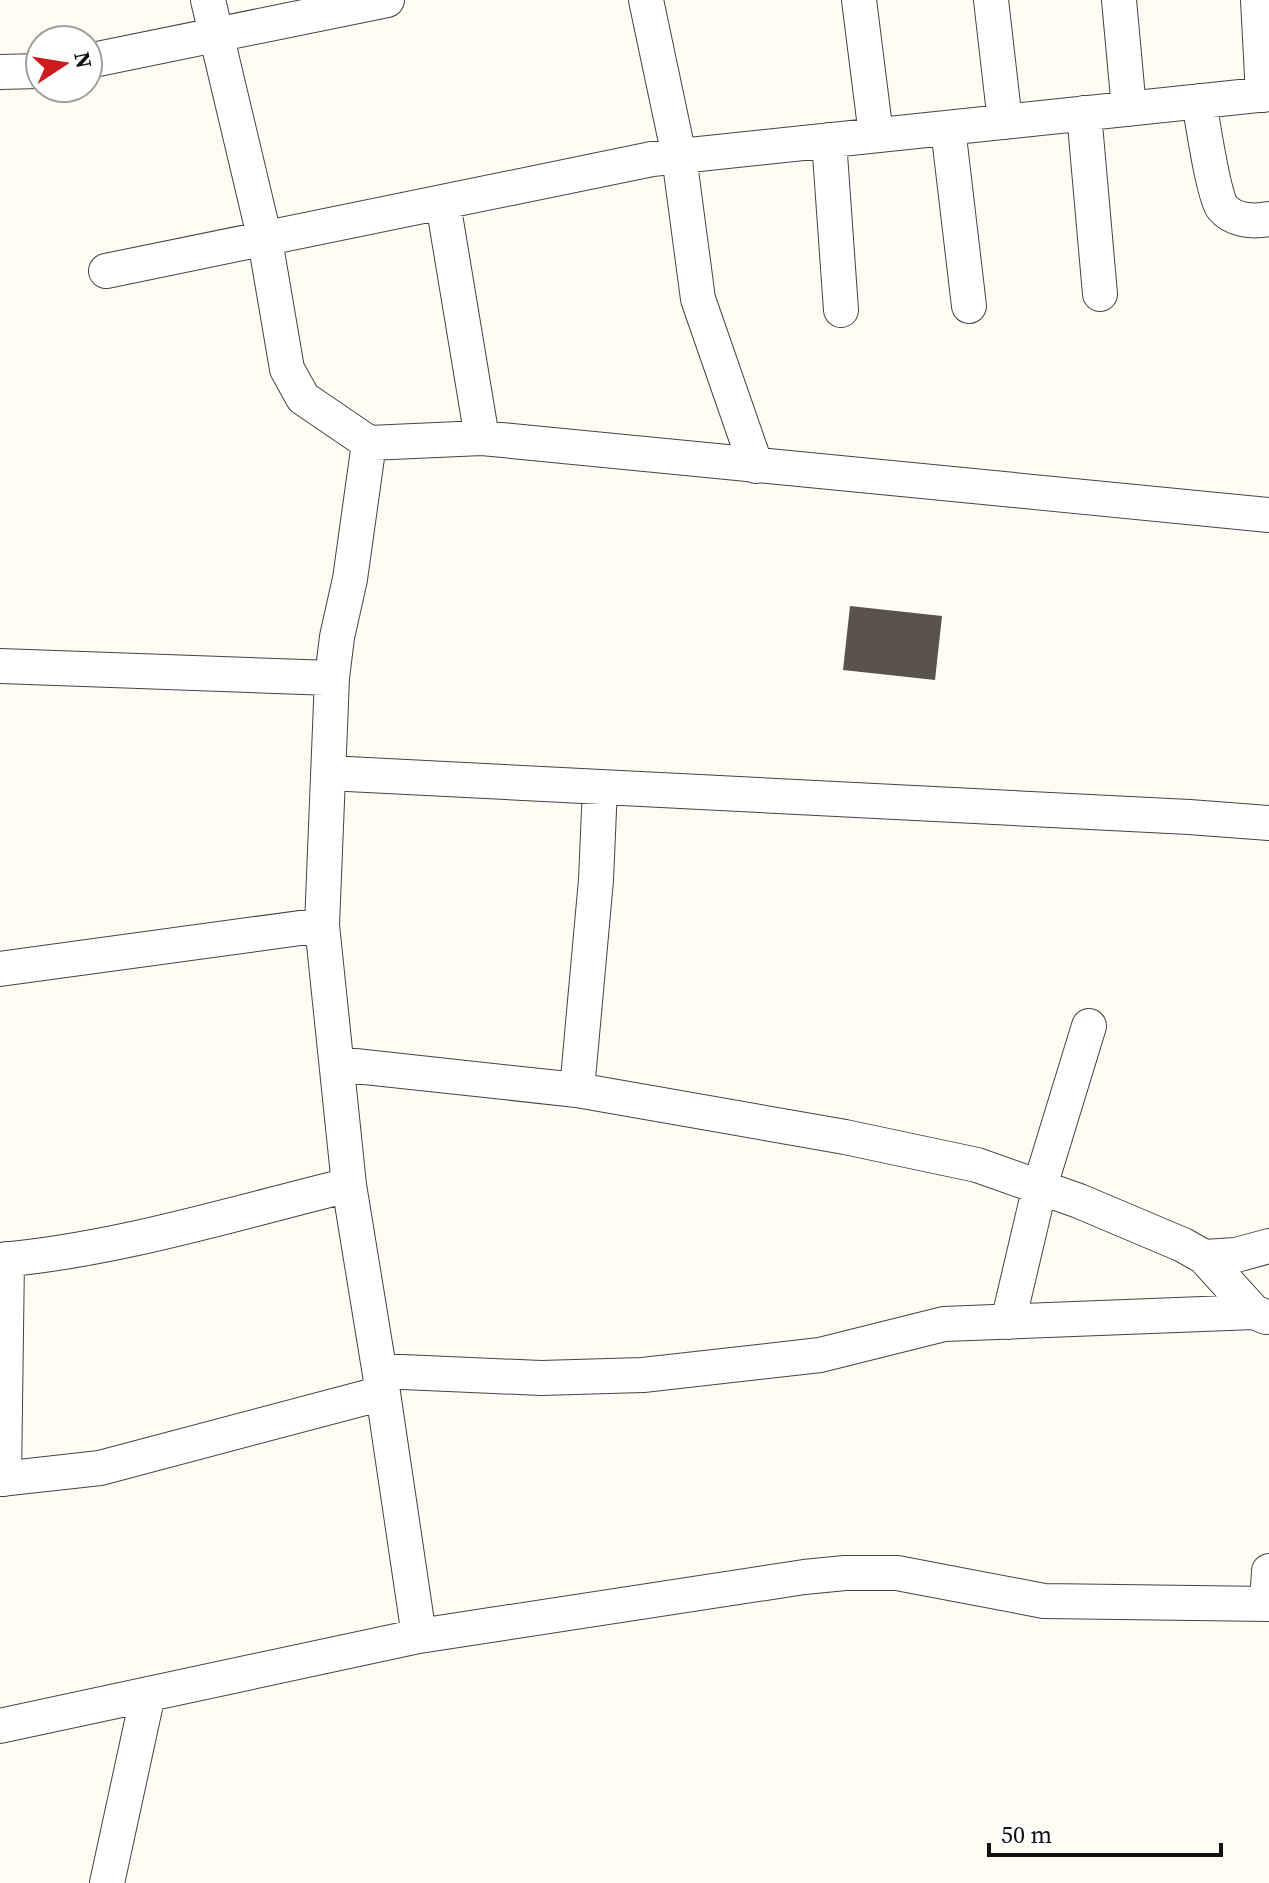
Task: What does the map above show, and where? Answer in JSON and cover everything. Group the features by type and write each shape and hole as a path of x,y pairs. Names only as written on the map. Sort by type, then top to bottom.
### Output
{"street":[{"path":"208,0 265,240 287,369 303,398 369,443 482,438 1269,515"},
{"path":"104,58 387,0"},
{"path":"646,0 679,156 698,299 756,466"},
{"path":"859,0 876,135"},
{"path":"991,0 1005,122"},
{"path":"1119,0 1129,109"},
{"path":"106,271 652,159 1266,94 1258,0"},
{"path":"0,72 24,71"},
{"path":"1199,101 1220,205 1233,217 1259,221 1269,219"},
{"path":"1084,113 1100,294"},
{"path":"948,128 969,306"},
{"path":"829,140 841,310"},
{"path":"443,203 482,438"},
{"path":"369,443 332,678 322,925 349,1185 419,1636"},
{"path":"0,666 332,678"},
{"path":"328,773 1269,823"},
{"path":"577,1090 596,880 600,787"},
{"path":"0,969 322,925"},
{"path":"1008,1322 1040,1186 1089,1026"},
{"path":"337,1064 577,1090 845,1137 977,1165 1040,1186 1183,1245 1204,1257 1262,1315"},
{"path":"349,1185 106,1244 48,1256 4,1259 2,1479 100,1468 382,1382 643,1375 820,1355 944,1324 1262,1315"},
{"path":"1204,1257 1236,1255 1269,1246"},
{"path":"0,1726 419,1636 804,1577 897,1573 1044,1601 1268,1593"},
{"path":"107,1883 148,1694"}],"building":[{"path":"850,606 942,616 935,680 843,670"}]}
